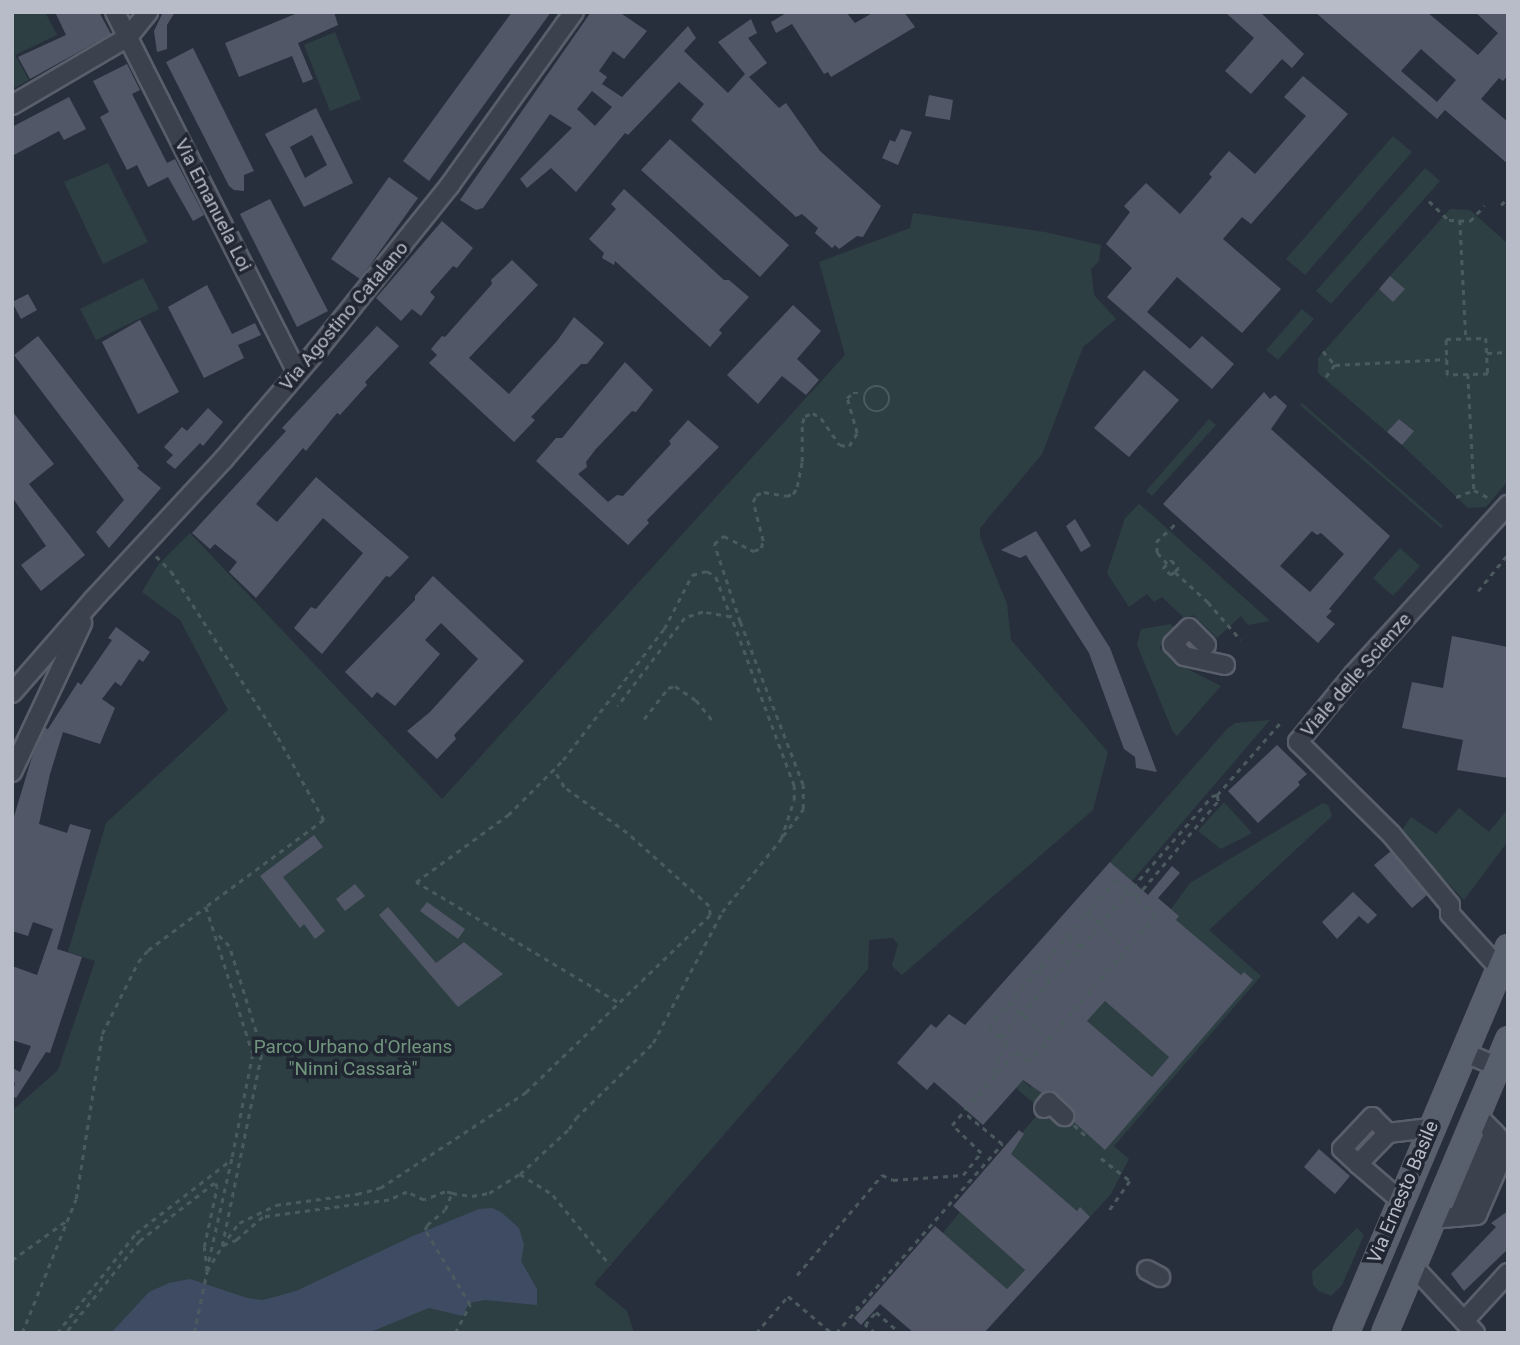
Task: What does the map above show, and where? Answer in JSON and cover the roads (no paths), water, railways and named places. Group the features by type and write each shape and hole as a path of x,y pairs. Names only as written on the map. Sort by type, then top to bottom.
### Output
{"main road":[{"name":"Via Ernesto Basile","path":"1345,1333 1504,957"},
{"name":"Via Ernesto Basile","path":"1384,1333 1508,1039"}],"street":[{"name":"Via Emanuela Loi","path":"115,12 297,373"},
{"path":"12,105 128,37 148,12"},
{"name":"Via Agostino Catalano","path":"12,693 93,600 223,460 297,373 450,185 573,12"},
{"name":"Viale delle Scienze","path":"1500,503 1298,742 1391,834 1453,908 1504,957"},
{"path":"13,764 93,600"},
{"path":"1206,645 1189,628 1173,644 1184,656 1224,665"},
{"path":"1463,1052 1496,1066"},
{"path":"1044,1108 1049,1102 1064,1116"},
{"path":"1431,1219 1477,1215 1507,1146 1476,1114"},
{"path":"1400,1200 1358,1164 1388,1133 1430,1128"},
{"path":"1412,1265 1469,1327 1508,1273"}],"water":[{"path":"492,1208 501,1212 519,1228 524,1245 521,1261 537,1289 537,1305 485,1300 469,1303 463,1316 429,1308 368,1333 111,1333 149,1292 169,1283 190,1279 247,1298 263,1300 296,1291 413,1236 479,1209"}],"park label":[{"name":"Parco Urbano d'Orleans \"Ninni Cassarà\"","path":"353,1058"}]}
